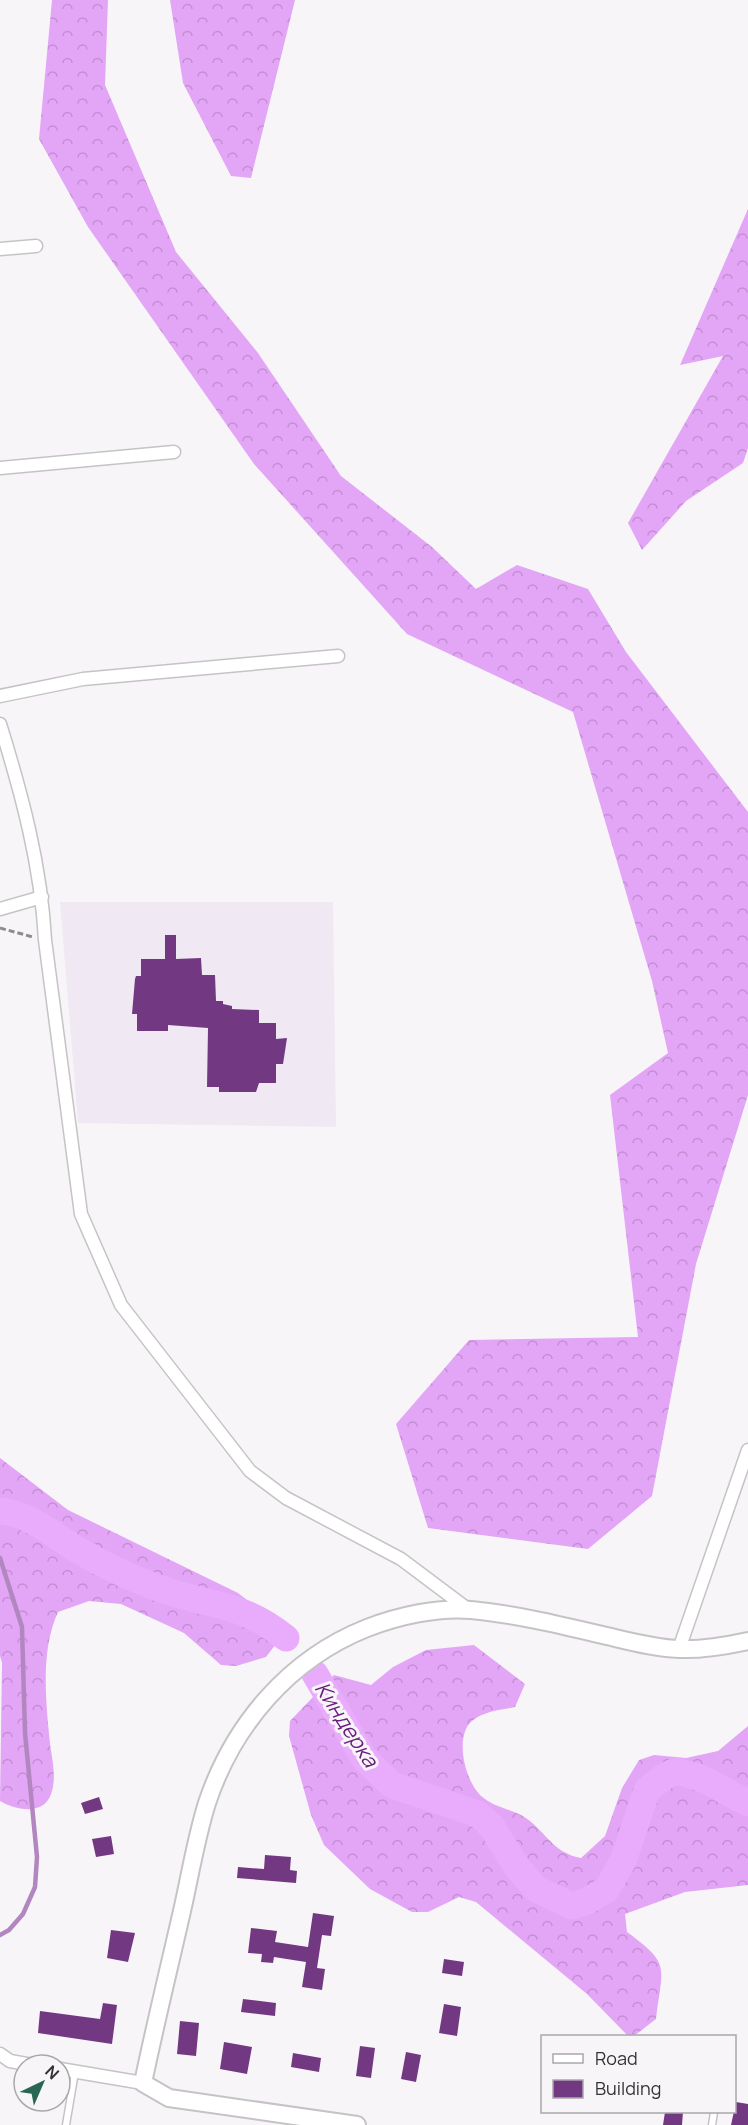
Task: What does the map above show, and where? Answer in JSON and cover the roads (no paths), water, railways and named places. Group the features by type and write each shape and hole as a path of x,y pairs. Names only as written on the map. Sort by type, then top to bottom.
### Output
{"street":[{"path":"0,249 36,246"},
{"path":"0,468 174,452"},
{"path":"0,696 82,679 123,674 339,656"},
{"path":"0,724 21,790 42,897 45,939 81,1214 121,1305 250,1471 286,1498 401,1559 469,1610"},
{"path":"0,909 42,897"},
{"path":"680,1649 748,1450"},
{"path":"143,2082 207,1804 235,1740 255,1711 287,1678 311,1658 340,1641 378,1624 417,1614 469,1610 558,1624 652,1647 680,1649 719,1647 748,1641"},
{"path":"72,2071 143,2082 169,2098 357,2125"}],"lane":[{"path":"66,2125 75,2072"}],"waterway":[{"name":"Киндерка","path":"0,1511 34,1522 74,1548 130,1577 166,1591 234,1609 272,1627 286,1638"},
{"path":"0,1558 22,1627 25,1733 37,1857 35,1887 23,1914 9,1930 0,1935"},
{"name":"Киндерка","path":"315,1674 364,1758 392,1785 478,1814 492,1827 517,1867 536,1889 572,1906 585,1902 606,1890 623,1861 647,1790 665,1776 676,1771 701,1778 748,1803"}]}
